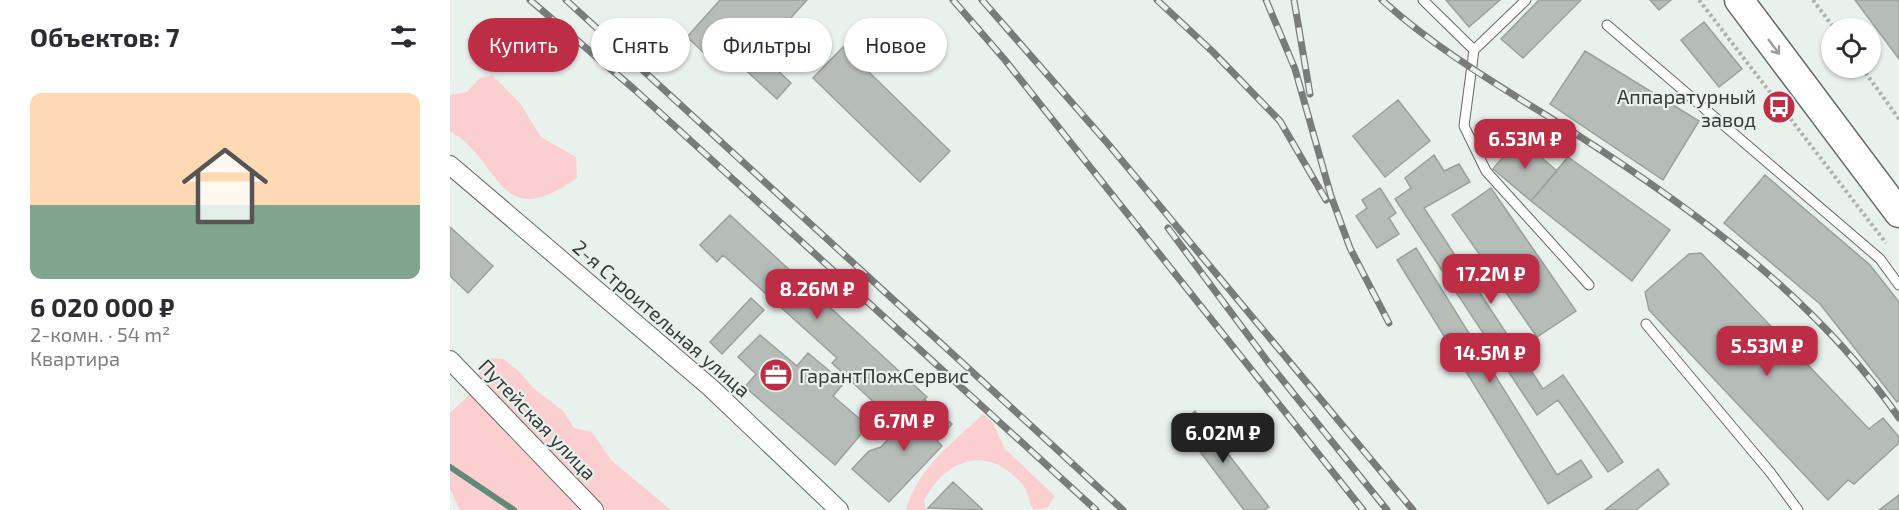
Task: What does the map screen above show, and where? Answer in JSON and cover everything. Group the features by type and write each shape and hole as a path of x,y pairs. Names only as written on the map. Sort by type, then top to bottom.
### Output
{"main road":[{"path":"1739,0 1899,213"}],"street":[{"name":"2-я Строительная улица","path":"450,165 711,388 839,510"},
{"name":"Путейская улица","path":"450,360 594,510"}],"lane":[{"path":"1423,0 1474,50"},
{"path":"1526,0 1474,50 1464,126 1486,171 1589,285"},
{"path":"1607,26 1880,259 1899,285"},
{"path":"1646,324 1770,472 1798,510"}],"path":[{"path":"1699,0 1890,249"},
{"path":"1814,0 1827,18"},
{"path":"1869,78 1899,119"}],"shaded area":[{"path":"492,75 520,103 541,137 576,157 577,178 550,194 530,199 515,196 503,187 467,144 450,131 450,95 467,92 480,78"},
{"path":"486,358 503,359 520,372 533,388 563,411 574,428 592,432 611,460 671,510 460,510 450,489 450,413 470,394"},
{"path":"983,414 993,423 1005,449 1055,496 1047,508 1033,510 1025,488 1019,481 996,464 983,460 960,464 949,470 939,479 924,501 926,510 906,510 919,481 928,468"}],"building":[{"path":"720,0 807,0 791,18 704,18"},
{"path":"1446,0 1500,0 1469,27"},
{"path":"1539,0 1581,0 1523,58 1501,39"},
{"path":"1650,0 1671,0 1659,10"},
{"path":"1855,0 1899,0 1899,59 1881,35 1881,18 1868,18"},
{"path":"702,20 702,51 690,40 690,34"},
{"path":"1704,22 1742,69 1719,87 1681,40"},
{"path":"843,47 844,72 869,72 950,151 920,182 813,78 819,72 832,72 832,58"},
{"path":"1585,51 1699,121 1663,180 1550,104"},
{"path":"748,72 779,72 791,83 777,99"},
{"path":"1398,100 1430,141 1385,177 1353,136"},
{"path":"1519,138 1557,171 1531,201 1493,169"},
{"path":"1434,155 1444,171 1459,164 1470,182 1424,208 1543,389 1563,375 1623,462 1608,472 1558,400 1537,415 1395,199 1411,188 1405,178"},
{"path":"1568,157 1670,230 1632,281 1531,201"},
{"path":"1765,175 1870,265 1899,302 1899,400 1897,402 1820,304 1724,223"},
{"path":"1380,188 1396,213 1389,218 1399,234 1377,248 1356,216 1367,208 1362,200"},
{"path":"1491,188 1576,311 1537,337 1452,215"},
{"path":"730,215 927,397 898,425 832,363 837,358 723,255 717,262 700,245"},
{"path":"450,227 493,266 468,293 450,276"},
{"path":"1416,248 1557,475 1581,460 1592,477 1548,504 1397,260"},
{"path":"1701,253 1869,429 1883,418 1899,437 1899,443 1854,484 1848,480 1828,500 1649,310 1645,292 1689,254"},
{"path":"751,298 764,310 722,354 710,342"},
{"path":"760,335 797,366 808,353 844,383 833,396 868,426 835,465 745,387 756,374 738,357"},
{"path":"924,399 952,424 937,441 942,446 889,502 852,469 869,451 881,447"},
{"path":"1195,411 1269,507 1264,510 1244,510 1179,424"},
{"path":"1658,469 1669,484 1636,510 1605,510"},
{"path":"953,482 983,510 928,508"},
{"path":"1899,495 1899,510 1879,510"}],"waterway":[{"path":"450,467 514,510"}],"railway":[{"path":"530,0 634,89 1096,510"},
{"path":"566,0 1123,510"},
{"path":"953,0 1005,60 1363,510"},
{"path":"982,0 1109,145 1413,510"},
{"path":"1157,0 1212,51 1280,121 1326,200"},
{"path":"1266,0 1295,69 1331,196 1350,248 1389,323"},
{"path":"1294,0 1310,94"},
{"path":"1382,0 1451,55 1621,163 1710,227 1793,297 1831,335 1867,375 1899,418"},
{"path":"1168,228 1268,362 1387,510"}],"place":[{"name":"Аппаратурный завод","path":"1779,107"},
{"name":"ГарантПожСервис","path":"776,375"}]}
